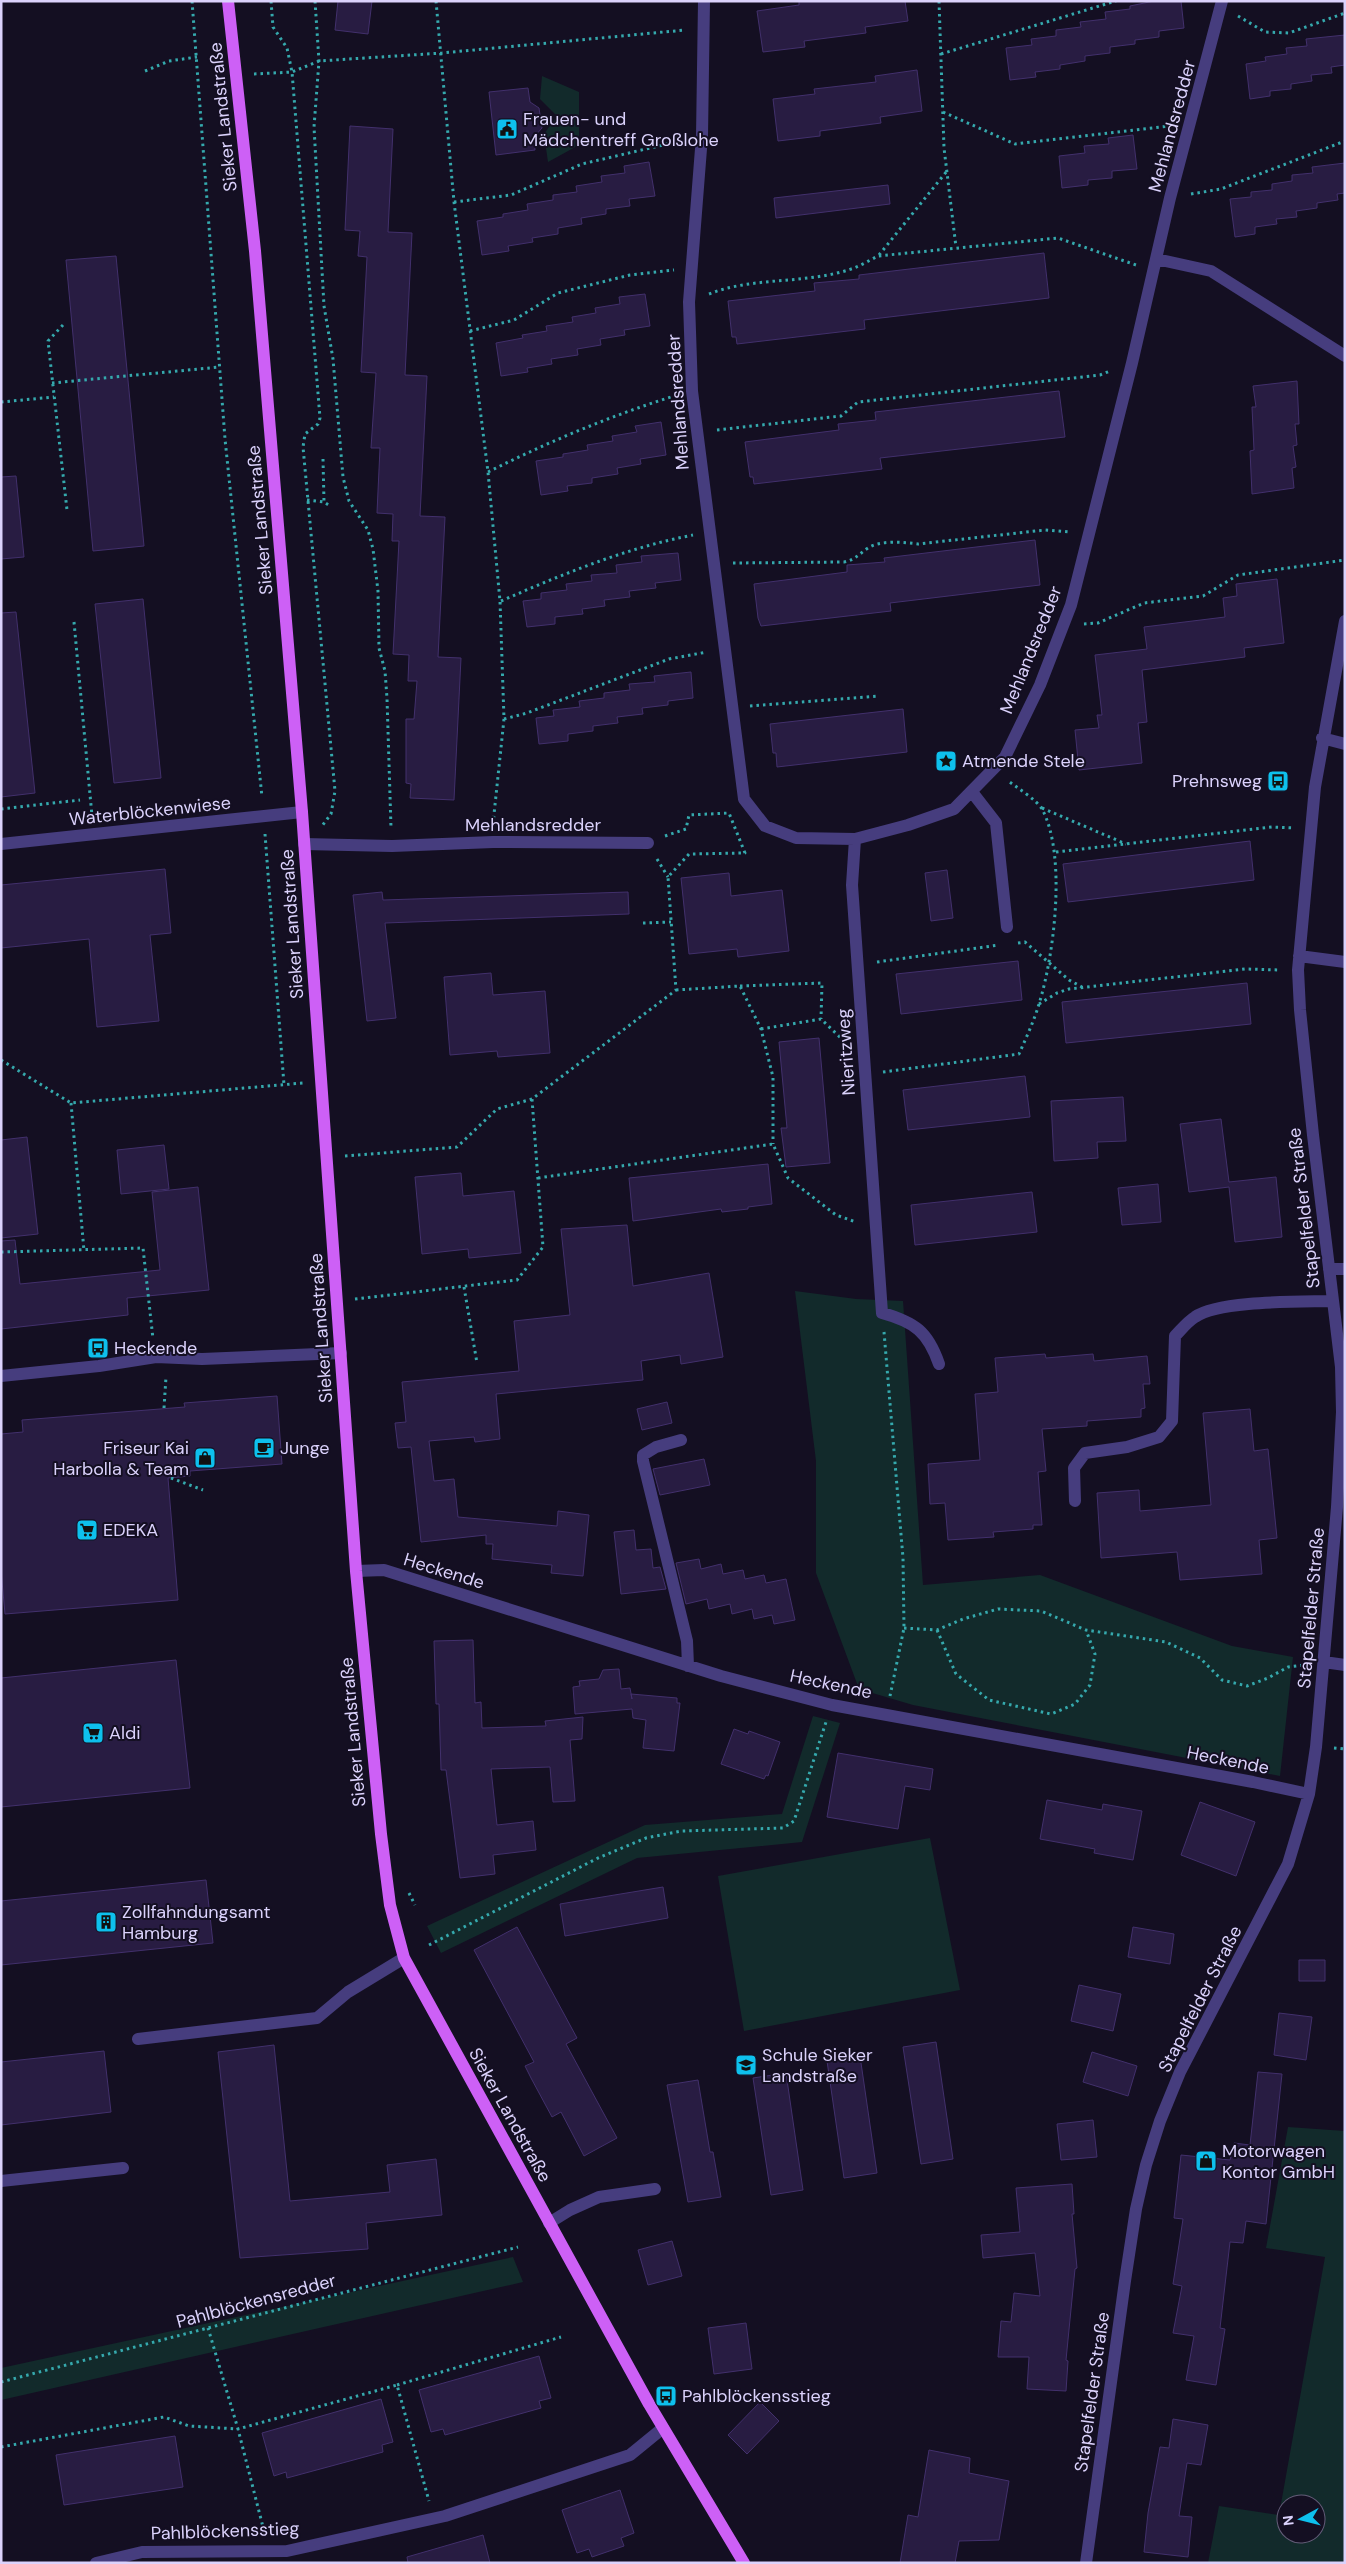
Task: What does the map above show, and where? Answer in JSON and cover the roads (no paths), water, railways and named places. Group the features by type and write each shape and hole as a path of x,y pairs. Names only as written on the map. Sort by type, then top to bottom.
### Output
{"main road":[{"name":"Sieker Landstraße","path":"228,1 255,251 302,812 356,1571 380,1824 390,1905 404,1958 663,2428 744,2563"}],"street":[{"name":"Mehlandsredder","path":"704,1 702,28 702,136 689,302 692,391 712,564 744,799 764,826 796,838 855,839 908,826 954,809 994,770 1004,757 1040,685 1071,605 1132,363 1170,198 1222,3"},
{"path":"1156,259 1211,271 1345,356"},
{"name":"Stapelfelder Straße","path":"1086,2563 1125,2281 1136,2209 1146,2165 1160,2121 1180,2072 1288,1864 1309,1794 1316,1747 1338,1498 1342,1412 1341,1367 1311,1116 1298,970 1311,829 1322,738 1341,657 1345,621"},
{"path":"1322,738 1345,744"},
{"path":"972,792 996,823 1007,927"},
{"name":"Waterblöckenwiese","path":"1,844 302,812"},
{"name":"Nieritzweg","path":"855,839 852,885 882,1313 917,1328 932,1345 939,1364"},
{"name":"Mehlandsredder","path":"304,844 392,846 493,842 648,843"},
{"path":"1299,956 1345,962"},
{"path":"1329,1269 1345,1269"},
{"path":"1075,1501 1074,1468 1085,1453 1127,1447 1159,1437 1172,1421 1175,1336 1195,1316 1236,1306 1273,1302 1333,1301"},
{"path":"1,1376 99,1366 161,1357 202,1359 341,1353"},
{"path":"681,1440 656,1447 643,1455 643,1461 687,1641 688,1666"},
{"name":"Heckende","path":"356,1571 384,1570 688,1666 832,1705 1254,1782 1309,1794"},
{"path":"1324,1662 1345,1665"},
{"path":"138,2039 317,2018 348,1992 404,1958"},
{"path":"1,2181 123,2168"},
{"path":"549,2222 599,2197 655,2189"},
{"name":"Pahlblöckensstieg","path":"96,2563 142,2552 287,2551 433,2519 630,2455 663,2428"}],"place":[{"name":"Frauen- und Mädchentreff Großlohe","path":"507,129"},
{"name":"Atmende Stele","path":"946,761"},
{"name":"Prehnsweg","path":"1278,781"},
{"name":"Heckende","path":"98,1348"},
{"name":"Junge","path":"264,1448"},
{"name":"Friseur Kai Harbolla & Team","path":"205,1458"},
{"name":"EDEKA","path":"87,1530"},
{"name":"Aldi","path":"93,1733"},
{"name":"Zollfahndungsamt Hamburg","path":"106,1922"},
{"name":"Schule Sieker Landstraße","path":"746,2065"},
{"name":"Motorwagen Kontor GmbH","path":"1206,2161"},
{"name":"Pahlblöckensstieg","path":"666,2396"}]}
